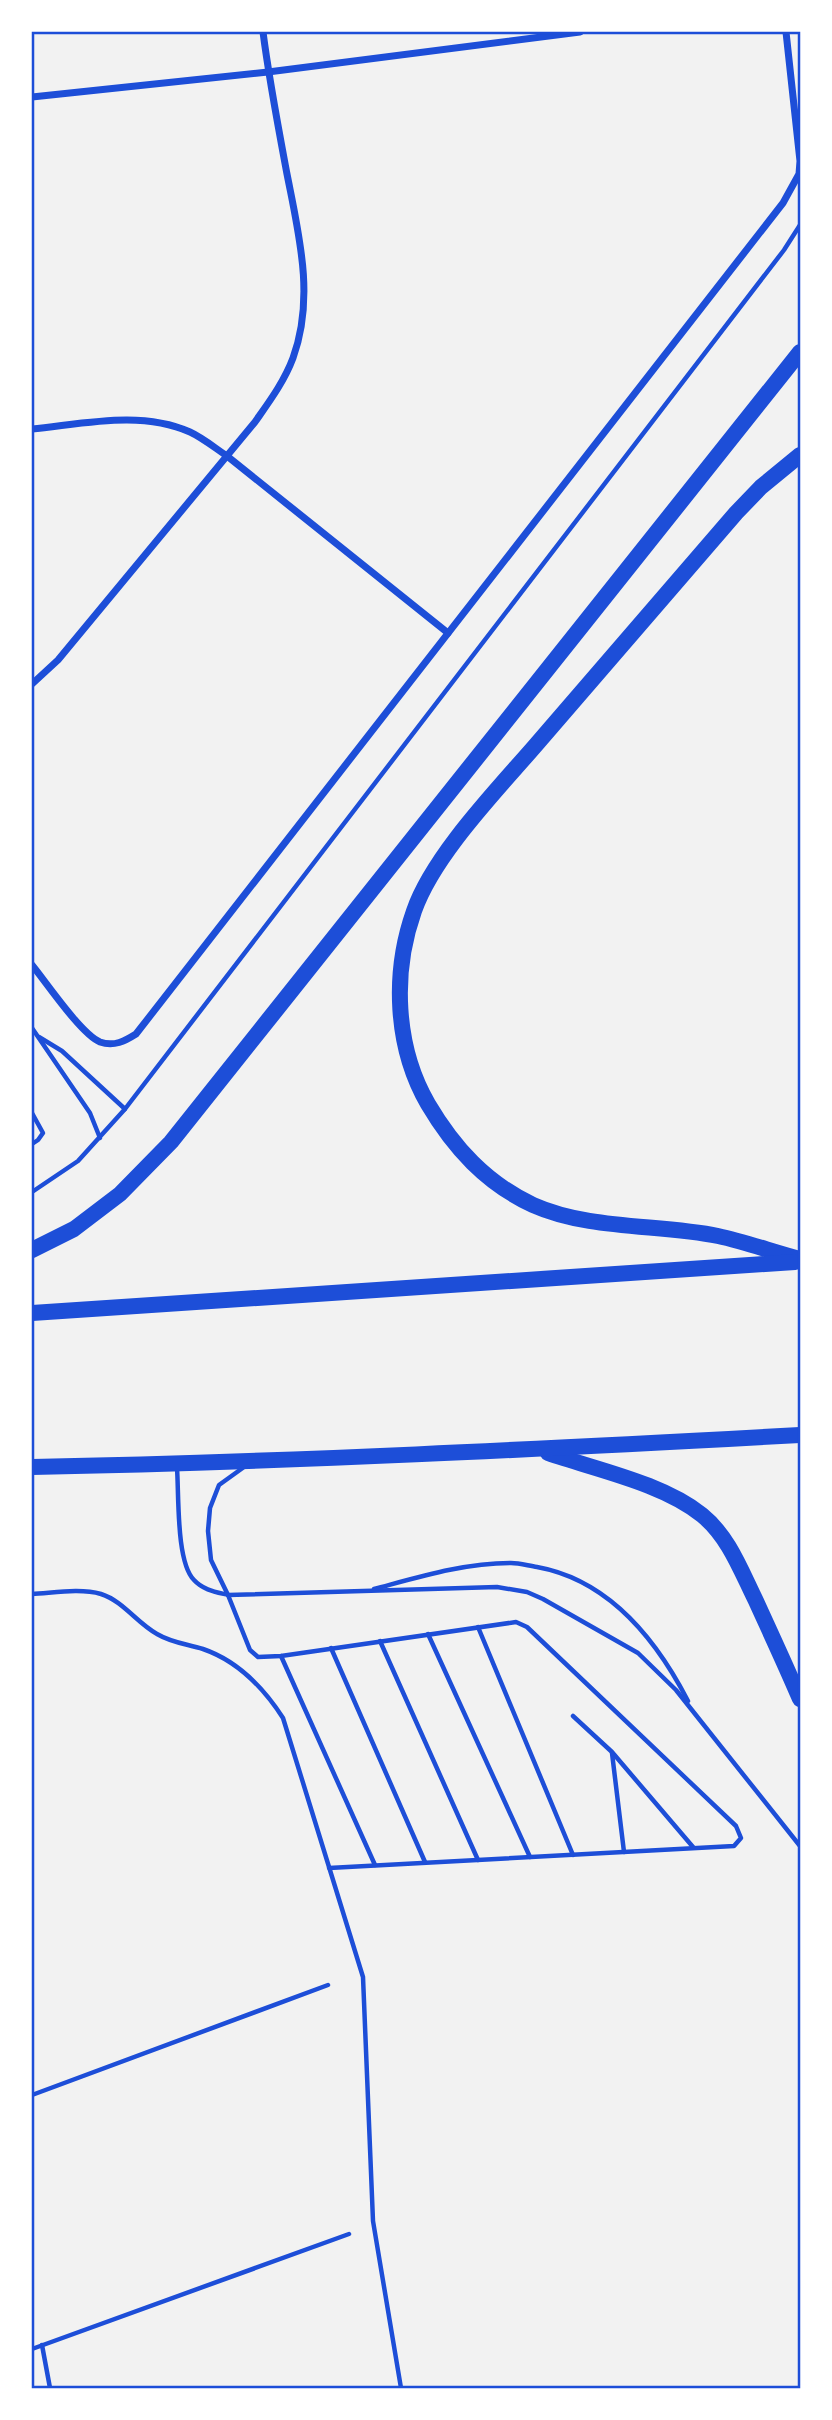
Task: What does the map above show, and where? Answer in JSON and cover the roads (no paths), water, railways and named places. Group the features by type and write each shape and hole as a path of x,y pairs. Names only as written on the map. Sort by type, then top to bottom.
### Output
{"highway":[{"path":"32,1250 74,1229 120,1194 171,1142 800,352"},
{"path":"800,455 761,487 736,513 485,804 439,862 414,909 402,958 400,1002 404,1043 418,1087 446,1133 468,1160 518,1197 536,1206 569,1216 718,1236 800,1260"},
{"path":"32,1313 800,1260"},
{"path":"32,1467 539,1450 800,1435"},
{"path":"539,1450 657,1490 684,1503 712,1523 739,1565 800,1699"}],"street":[{"path":"32,684 58,660 227,456 278,390 293,358 302,321 305,286 302,250 262,32"},
{"path":"32,97 268,72 580,32"},
{"path":"32,965 85,1031 99,1042 113,1044 136,1034 783,203 799,174 800,149 786,32"},
{"path":"32,429 111,420 156,422 190,432 227,456 448,633"}],"lane":[{"path":"32,1192 78,1161 125,1109 418,730 776,261 800,225"},
{"path":"32,1028 90,1114 100,1138"},
{"path":"38,1036 62,1051 125,1109"},
{"path":"32,1113 43,1133 32,1144"},
{"path":"253,1461 219,1485 209,1508 208,1531 211,1560 250,1650 258,1657 281,1656 516,1622 527,1627 736,1826 741,1838 734,1846 329,1868"},
{"path":"177,1464 182,1555 194,1580 209,1590 228,1595 497,1587 527,1592 543,1598 638,1653 676,1690 800,1846"},
{"path":"366,1591 452,1568 513,1563 560,1571 599,1590 634,1622 670,1665 693,1711"},
{"path":"32,1594 88,1591 115,1600 170,1642 189,1645 224,1659 253,1679 283,1717 363,1977 373,2221 401,2389"},
{"path":"478,1627 573,1855"},
{"path":"428,1634 530,1857"},
{"path":"380,1641 478,1860"},
{"path":"331,1648 425,1863"},
{"path":"281,1656 375,1865"},
{"path":"573,1716 612,1752 693,1848"},
{"path":"612,1752 624,1852"},
{"path":"32,2095 328,1985"},
{"path":"32,2349 349,2234"},
{"path":"42,2345 50,2389"}]}
